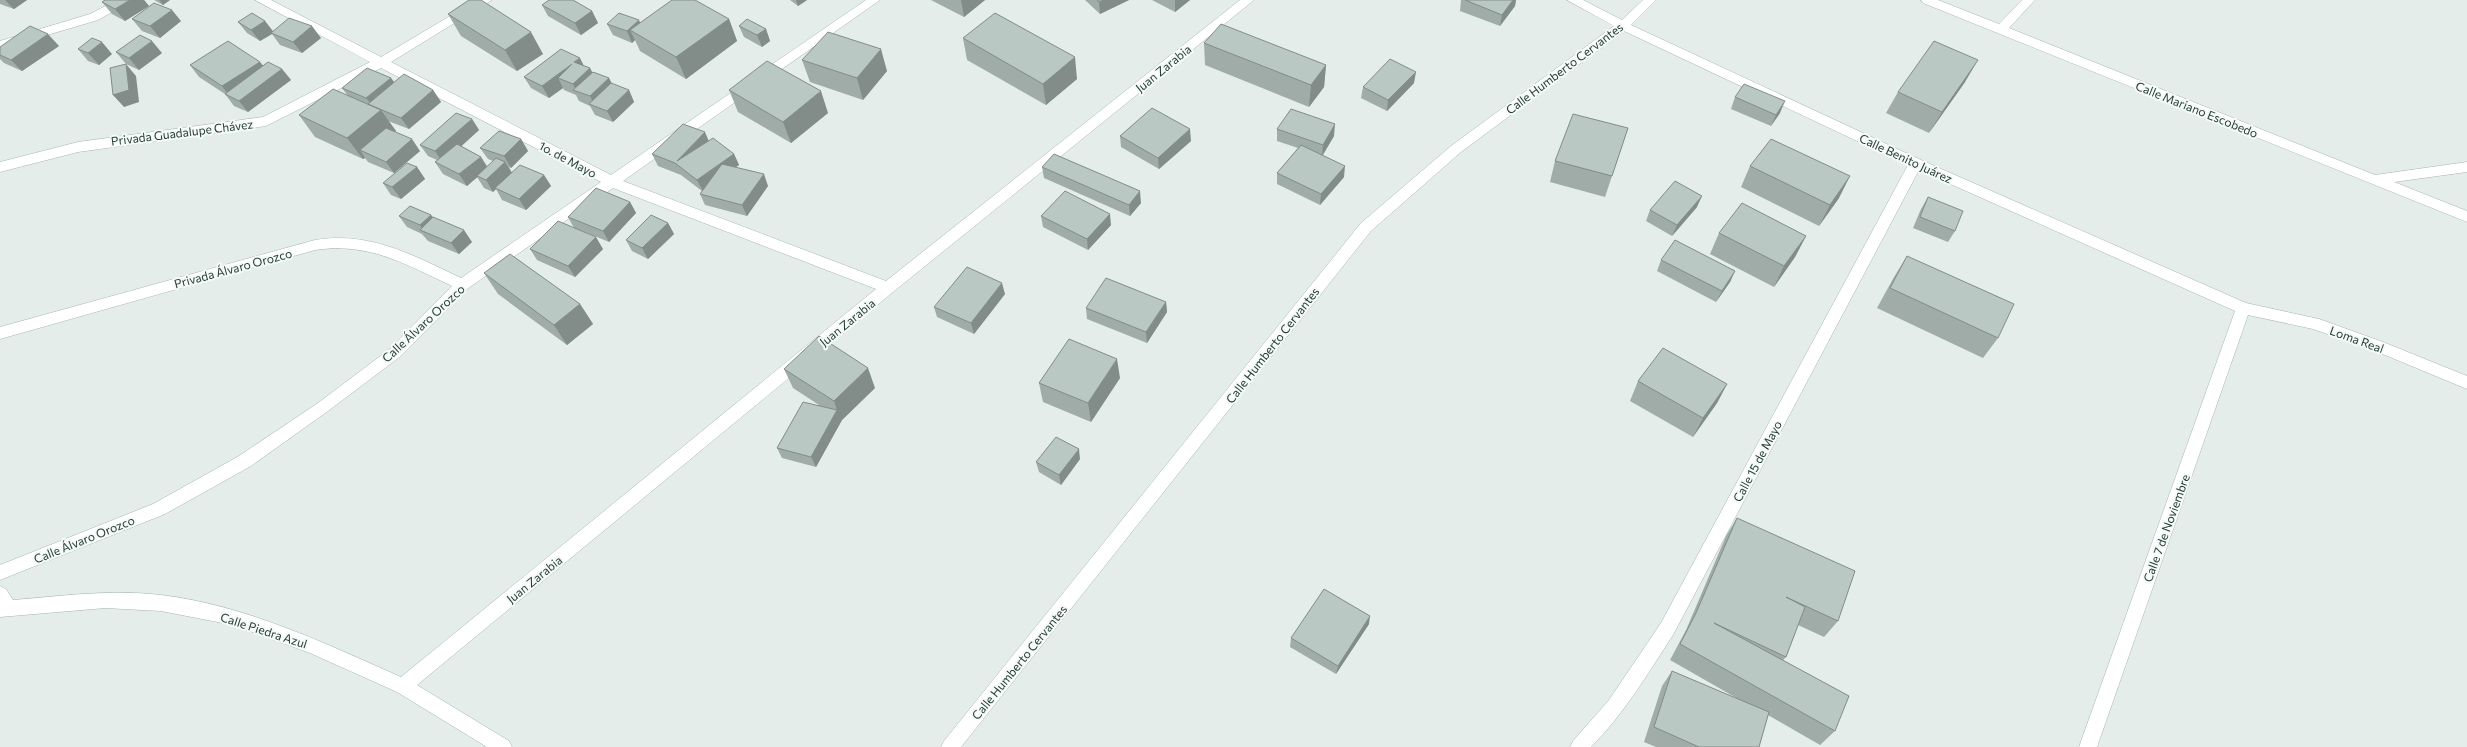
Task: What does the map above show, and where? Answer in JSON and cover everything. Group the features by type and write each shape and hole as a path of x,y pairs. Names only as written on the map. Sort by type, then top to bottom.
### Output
{"street":[{"path":"0,44 94,17 127,0"},
{"name":"1o. de Mayo","path":"261,0 383,61 610,181 888,288"},
{"name":"Privada Guadalupe Chávez","path":"0,167 78,147 266,121 383,61 486,0"},
{"name":"Calle Álvaro Orozco","path":"0,573 159,509 245,461 324,407 396,352 462,285 874,0"},
{"name":"Juan Zarabia","path":"403,686 888,288 1248,0"},
{"name":"Calle Benito Juárez","path":"1573,0 1623,26 1916,163 2243,308"},
{"name":"Calle Humberto Cervantes","path":"950,747 1366,227 1456,149 1623,26 1650,0"},
{"name":"Calle Mariano Escobedo","path":"1927,0 2467,217"},
{"path":"2000,29 2029,0"},
{"name":"Calle 15 de Mayo","path":"1579,747 1627,691 1667,628 1916,163"},
{"path":"2371,180 2467,167"},
{"name":"Privada Álvaro Orozco","path":"0,332 315,246 338,242 363,244 385,251 462,285"},
{"name":"Loma Real","path":"2243,308 2314,324 2378,346 2467,383"},
{"name":"Calle 7 de Noviembre","path":"2088,747 2243,308"},
{"path":"0,594 5,609"},
{"name":"Calle Piedra Azul","path":"5,609 105,600 161,603 233,617 315,647 403,686 503,747"}],"building":[{"path":"105,0 130,0 115,9 102,2"},
{"path":"469,0 481,0 531,32 505,50 448,14"},
{"path":"549,0 573,0 592,11 575,23 542,5"},
{"path":"672,0 695,0 729,19 676,57 630,30"},
{"path":"1465,0 1513,0 1502,15"},
{"path":"154,3 172,10 150,26 132,19"},
{"path":"252,13 265,21 251,30 238,22"},
{"path":"619,13 639,20 627,31 607,24"},
{"path":"995,13 1075,57 1043,84 963,38"},
{"path":"289,18 312,26 293,42 271,33"},
{"path":"747,19 766,29 757,35 739,26"},
{"path":"1221,24 1326,65 1311,85 1204,43"},
{"path":"30,26 48,34 11,60 0,55 0,47"},
{"path":"828,32 881,49 857,78 802,60"},
{"path":"140,35 152,41 129,58 116,52"},
{"path":"92,38 102,42 88,53 78,49"},
{"path":"228,41 260,62 222,86 190,65"},
{"path":"1934,41 1978,60 1942,112 1898,92"},
{"path":"561,49 580,58 574,62 590,68 573,84 558,78 572,64 542,86 524,77"},
{"path":"1390,59 1416,72 1388,100 1363,87"},
{"path":"767,61 821,91 783,122 729,90"},
{"path":"268,62 282,69 239,101 225,94"},
{"path":"126,64 129,90 113,95 110,68"},
{"path":"367,68 391,78 366,98 342,88"},
{"path":"593,72 609,78 590,96 573,90"},
{"path":"404,74 433,90 401,118 368,104"},
{"path":"611,83 629,90 607,111 589,104"},
{"path":"1744,84 1785,101 1776,115 1735,97"},
{"path":"333,89 381,110 347,138 299,115"},
{"path":"1152,108 1190,129 1158,158 1120,136"},
{"path":"1291,109 1335,124 1323,145 1277,129"},
{"path":"456,113 472,119 435,151 420,145"},
{"path":"1573,114 1628,128 1612,176 1555,161"},
{"path":"683,124 705,132 677,161 713,138 734,154 697,180 675,163 652,154"},
{"path":"386,128 412,139 386,162 360,150"},
{"path":"499,131 521,139 504,156 480,148"},
{"path":"1771,139 1850,176 1830,205 1750,166"},
{"path":"457,144 481,157 459,174 435,162"},
{"path":"1301,145 1345,166 1321,194 1277,173"},
{"path":"1054,154 1140,191 1129,205 1042,167"},
{"path":"496,158 505,162 486,180 477,176"},
{"path":"407,163 417,167 392,187 383,183"},
{"path":"722,164 764,174 742,205 700,194"},
{"path":"520,165 544,175 519,199 495,188"},
{"path":"1675,181 1702,196 1677,225 1650,210"},
{"path":"596,188 630,202 603,231 568,217"},
{"path":"1065,191 1110,214 1087,239 1041,216"},
{"path":"1928,197 1963,211 1955,231 1920,217"},
{"path":"1742,203 1806,236 1784,266 1719,233"},
{"path":"410,206 431,215 420,225 399,216"},
{"path":"651,215 668,223 642,248 626,240"},
{"path":"433,217 464,230 451,243 420,230"},
{"path":"558,221 596,237 568,266 530,249"},
{"path":"1675,240 1735,271 1722,291 1661,260"},
{"path":"510,254 580,304 554,325 484,273"},
{"path":"1907,256 2014,304 1998,338 1890,288"},
{"path":"967,267 1002,283 971,323 934,307"},
{"path":"1106,278 1166,302 1146,332 1086,308"},
{"path":"819,336 868,368 834,401 784,369"},
{"path":"1069,339 1117,359 1088,403 1039,383"},
{"path":"1663,348 1727,384 1703,418 1638,381"},
{"path":"803,402 837,410 811,457 777,448"},
{"path":"1056,437 1079,449 1059,475 1036,462"},
{"path":"1737,518 1855,571 1838,621 1786,597 1805,607 1786,657 1714,623 1849,696 1835,731 1680,644 1696,613"},
{"path":"1324,589 1370,616 1338,666 1291,638"},
{"path":"1672,671 1769,712 1759,747 1699,747 1654,727"}]}
